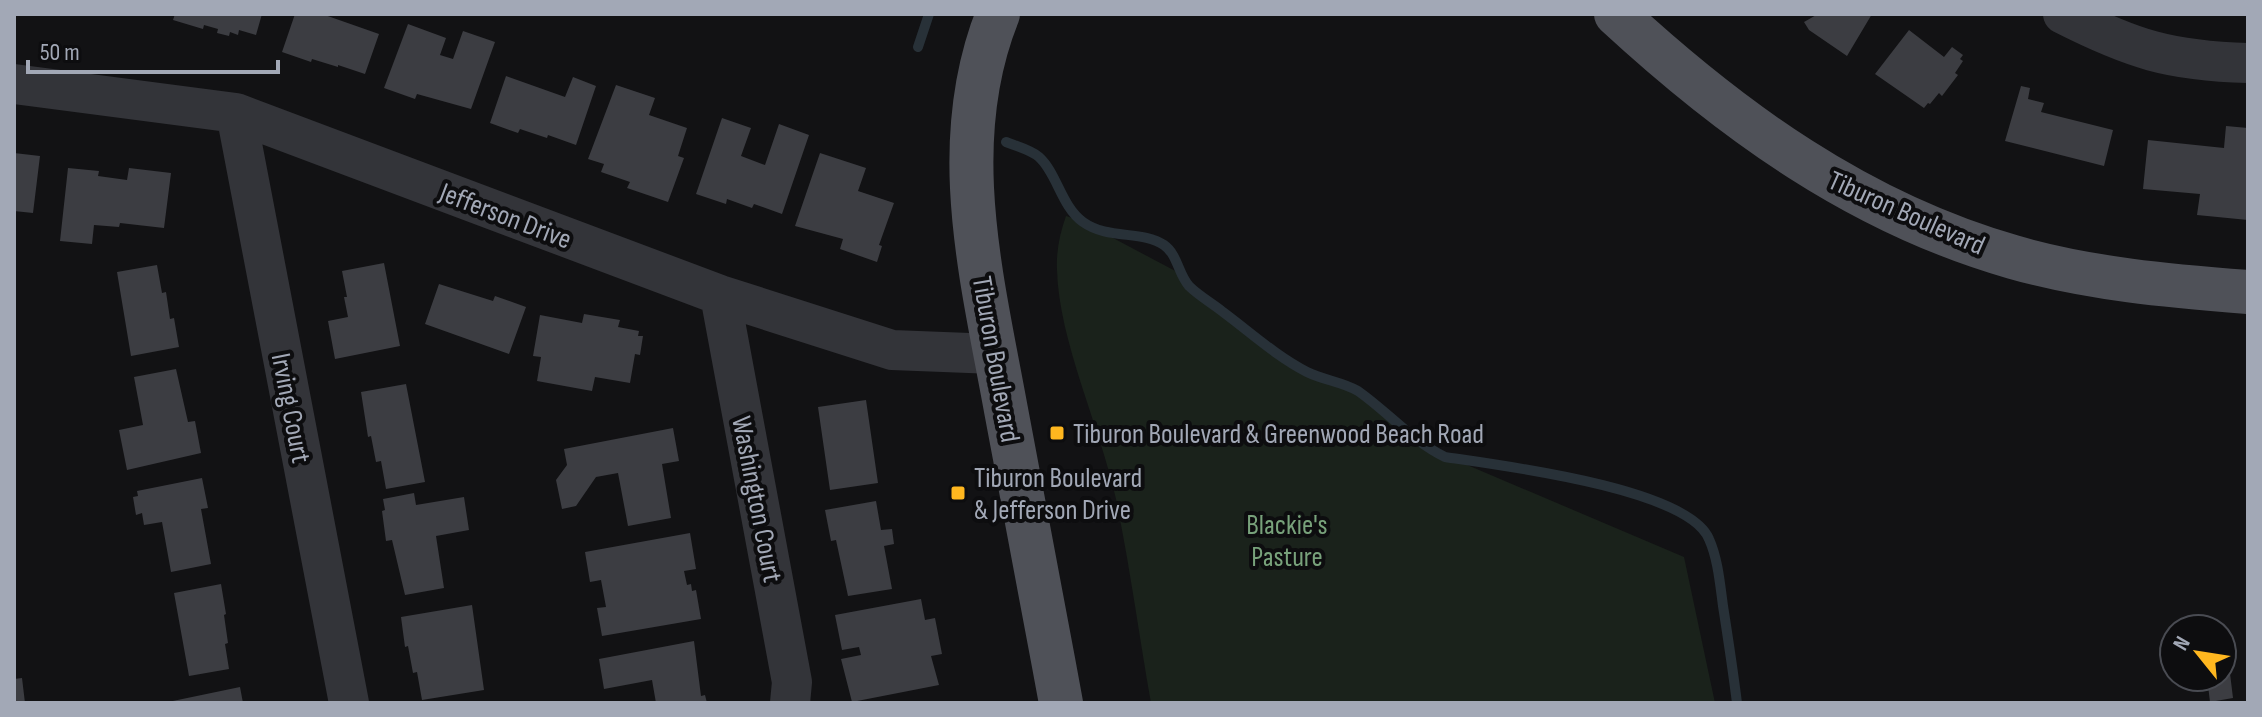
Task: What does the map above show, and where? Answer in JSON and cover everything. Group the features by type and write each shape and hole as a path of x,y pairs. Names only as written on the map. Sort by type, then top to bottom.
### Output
{"main road":[{"name":"Tiburon Boulevard","path":"998,14 979,67 969,158 976,233 995,354 1061,703"},
{"name":"Tiburon Boulevard","path":"1616,14 1685,75 1774,143 1831,180 1901,216 1982,247 2044,264 2124,279 2248,292"}],"street":[{"path":"2063,14 2112,39 2152,53 2184,59 2248,63"},
{"name":"Jefferson Drive","path":"14,84 236,113 720,295 892,350 995,354"},
{"name":"Irving Court","path":"236,113 349,703"},
{"name":"Washington Court","path":"720,295 792,682 790,703"}],"green space":[{"name":"Blackie's Pasture","path":"1066,216 1181,274 1189,286 1257,339 1304,370 1356,390 1399,422 1425,447 1684,557 1715,703 1151,703 1116,499 1072,355 1059,298 1057,256"}],"building":[{"path":"175,14 262,14 256,35 239,30 238,35 230,32 229,36 204,25 203,29 173,20"},
{"path":"295,14 322,14 379,34 365,74 282,52"},
{"path":"1818,14 1872,14 1847,56 1809,30 1804,22"},
{"path":"408,24 446,38 440,55 453,59 463,31 495,42 471,109 417,94 415,99 384,88"},
{"path":"1909,30 1944,57 1952,47 1963,55 1960,59 1963,61 1955,73 1958,75 1942,96 1939,93 1924,108 1875,74"},
{"path":"506,76 565,97 573,77 596,86 576,145 520,129 518,133 490,123"},
{"path":"616,85 655,98 649,115 687,128 678,156 684,158 668,202 627,188 630,182 601,172 604,164 588,159"},
{"path":"2021,86 2030,88 2028,99 2044,103 2041,112 2113,130 2104,166 2005,141"},
{"path":"722,118 751,128 741,156 765,165 779,124 809,135 782,214 754,204 752,208 727,199 726,204 696,194"},
{"path":"2226,126 2248,128 2248,220 2197,215 2200,194 2143,189 2148,140 2224,148"},
{"path":"14,153 40,156 33,213 14,211"},
{"path":"820,153 866,168 858,191 894,203 879,245 882,246 877,262 840,249 843,239 795,226"},
{"path":"68,168 99,171 98,176 127,180 129,168 171,173 164,228 120,223 119,227 94,225 92,244 60,241"},
{"path":"384,263 400,346 335,359 328,321 348,317 342,271"},
{"path":"157,265 162,293 166,292 170,319 174,318 179,347 131,356 117,272"},
{"path":"439,284 493,301 495,296 526,307 509,354 425,324"},
{"path":"584,314 620,320 618,327 639,331 638,336 643,336 640,355 635,354 630,383 595,377 592,391 537,381 541,357 533,356 540,315 582,323"},
{"path":"176,369 188,422 195,421 201,453 127,470 119,430 143,425 134,377"},
{"path":"406,384 425,482 386,489 381,461 376,462 371,436 368,437 361,392"},
{"path":"866,400 878,483 830,490 818,407"},
{"path":"673,428 679,461 662,464 671,518 628,526 618,473 596,477 576,506 562,509 556,480 567,465 564,449"},
{"path":"202,478 208,508 201,509 211,564 171,572 162,522 144,525 142,513 136,515 133,497 138,496 137,491"},
{"path":"414,493 416,505 464,497 469,530 436,536 444,588 405,595 392,540 386,541 383,499"},
{"path":"876,501 881,530 892,529 894,544 884,546 892,589 848,596 836,540 831,541 825,510"},
{"path":"690,533 696,569 684,571 687,585 691,584 692,591 696,590 701,619 602,636 597,608 606,607 601,580 590,582 585,552"},
{"path":"221,584 229,669 189,676 174,593"},
{"path":"921,599 925,620 935,618 942,654 931,656 939,685 852,702 841,659 861,655 859,647 842,650 835,615"},
{"path":"472,605 484,690 422,700 417,672 413,673 408,646 405,647 401,617"},
{"path":"694,641 701,696 705,695 707,703 656,703 652,680 604,689 599,659"},
{"path":"22,678 25,703 14,703 14,679"},
{"path":"240,687 243,703 168,703 168,702"},
{"path":"2209,693 2232,693 2233,698 2210,702"}],"waterway":[{"path":"918,47 929,14"},
{"path":"1006,142 1039,157 1069,207 1083,222 1103,231 1155,240 1164,245 1185,281 1197,293 1296,366 1358,391 1411,435 1445,457 1589,482 1666,506 1694,521 1709,539 1717,563 1737,703"}],"place":[{"name":"Tiburon Boulevard & Greenwood Beach Road","path":"1057,433"},
{"name":"Tiburon Boulevard & Jefferson Drive","path":"958,493"}]}
